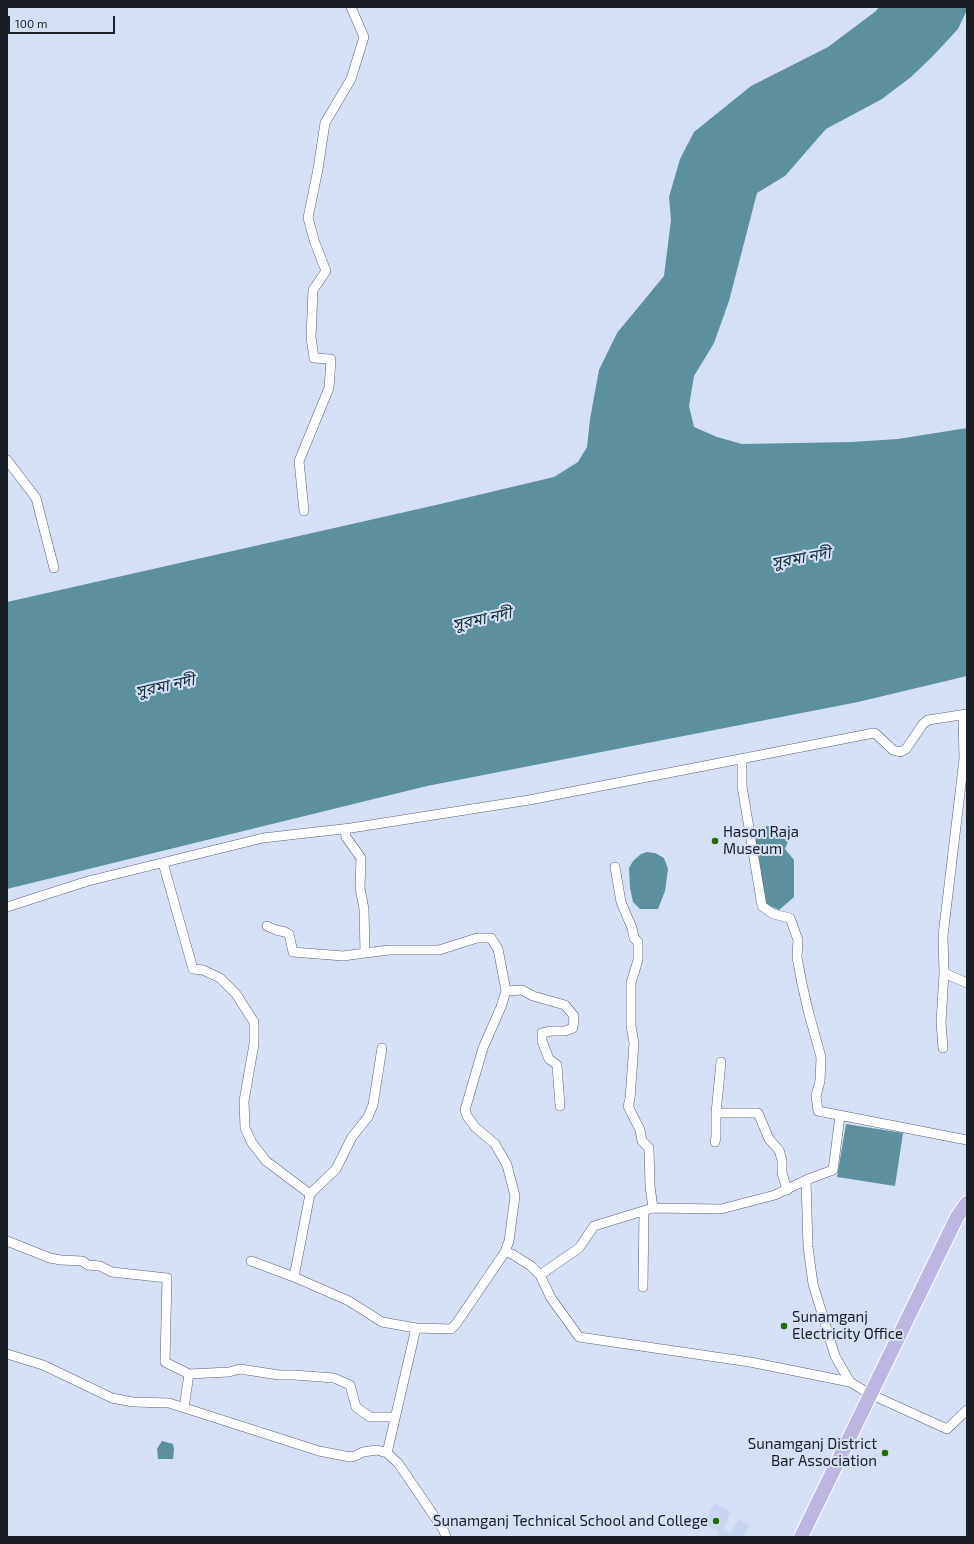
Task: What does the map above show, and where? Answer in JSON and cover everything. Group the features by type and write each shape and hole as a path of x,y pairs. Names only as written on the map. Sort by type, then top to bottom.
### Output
{"main road":[{"path":"800,1537 957,1216 967,1203"}],"street":[{"path":"304,511 299,461 329,388 331,359 314,358 311,337 312,290 326,271 315,243 308,218 318,169 325,123 351,79 364,37 351,7"},
{"path":"7,460 36,498 54,568"},
{"path":"7,907 88,881 263,838 345,829 529,800 874,733 893,750 900,752 906,749 923,724 928,720 965,714 966,760 943,936 944,973 940,1022 943,1048"},
{"path":"742,759 742,786 762,906 773,914 790,918 798,940 797,958 802,984 821,1057 820,1080 816,1096 818,1112 967,1140"},
{"path":"345,829 346,837 362,858 360,888 364,909 365,953"},
{"path":"163,863 193,969 203,970 220,978 236,994 254,1022 254,1044 244,1101 244,1128 252,1143 266,1161 310,1194"},
{"path":"616,867 621,902 628,916 634,938 638,942 638,960 631,983 631,1026 634,1043 630,1099 628,1106 640,1130 642,1142 649,1148 649,1210 643,1287"},
{"path":"251,1261 294,1276 349,1301 382,1322 416,1328 451,1329 454,1327 505,1252 509,1241 515,1196 507,1165 495,1144 475,1127 467,1116 465,1110 483,1048 501,1008 506,990 498,949 492,938 477,938 439,950 389,950 343,956 293,952 289,934 267,926"},
{"path":"944,973 967,983"},
{"path":"506,990 522,990 533,996 565,1005 574,1016 573,1028 565,1031 551,1031 542,1033 542,1041 550,1059 557,1065 560,1106"},
{"path":"294,1276 310,1194 336,1169 352,1137 368,1117 373,1105 382,1048"},
{"path":"715,1142 720,1062"},
{"path":"716,1113 758,1113 769,1140 779,1150 782,1160 782,1173 786,1190"},
{"path":"540,1275 579,1248 594,1226 649,1210 721,1209 775,1195 806,1180 833,1170 840,1116"},
{"path":"806,1180 808,1247 813,1284 835,1356 850,1382"},
{"path":"7,1241 50,1258 82,1261 88,1265 100,1266 112,1272 167,1278 165,1362 189,1374 229,1372 240,1369 279,1375 334,1378 350,1385 356,1407 370,1417 396,1417"},
{"path":"505,1252 512,1254 531,1266 540,1275 551,1298 579,1338 750,1362 850,1382 870,1394 947,1429 967,1410"},
{"path":"387,1453 416,1328"},
{"path":"7,1354 43,1365 112,1398 133,1402 169,1403 319,1451 350,1457 363,1452 377,1450 387,1453 398,1463 443,1529 446,1537"},
{"path":"184,1408 189,1374"}],"shaded area":[{"name":"Sunamganj Technical School and College","path":"714,1503 731,1512 723,1530 731,1533 738,1519 750,1525 744,1537 716,1537 719,1531 704,1524"}],"water":[{"name":"সুরমা নদী","path":"879,7 967,7 967,10 958,29 911,77 882,99 826,129 785,176 757,193 729,301 714,343 694,376 689,406 694,427 717,437 742,444 851,442 898,439 967,428 967,676 858,702 427,786 7,889 7,602 554,477 578,462 587,447 590,419 599,370 617,333 664,276 671,220 669,197 680,159 694,132 751,86 828,47 876,11"},
{"path":"766,826 776,828 778,832 787,832 790,837 785,849 794,860 794,897 779,910 763,903 754,839 765,835"},
{"path":"647,852 655,853 664,858 668,869 665,891 658,909 640,909 633,902 630,888 629,868 633,861 641,854"},
{"path":"846,1124 903,1133 895,1186 837,1177"},
{"path":"162,1441 173,1444 173,1459 158,1459 157,1449"}],"place":[{"name":"Hason Raja Museum","path":"715,841"},
{"name":"Sunamganj Electricity Office","path":"784,1326"},
{"name":"Sunamganj District Bar Association","path":"885,1453"},
{"name":"Sunamganj Technical School and College","path":"716,1521"}]}
